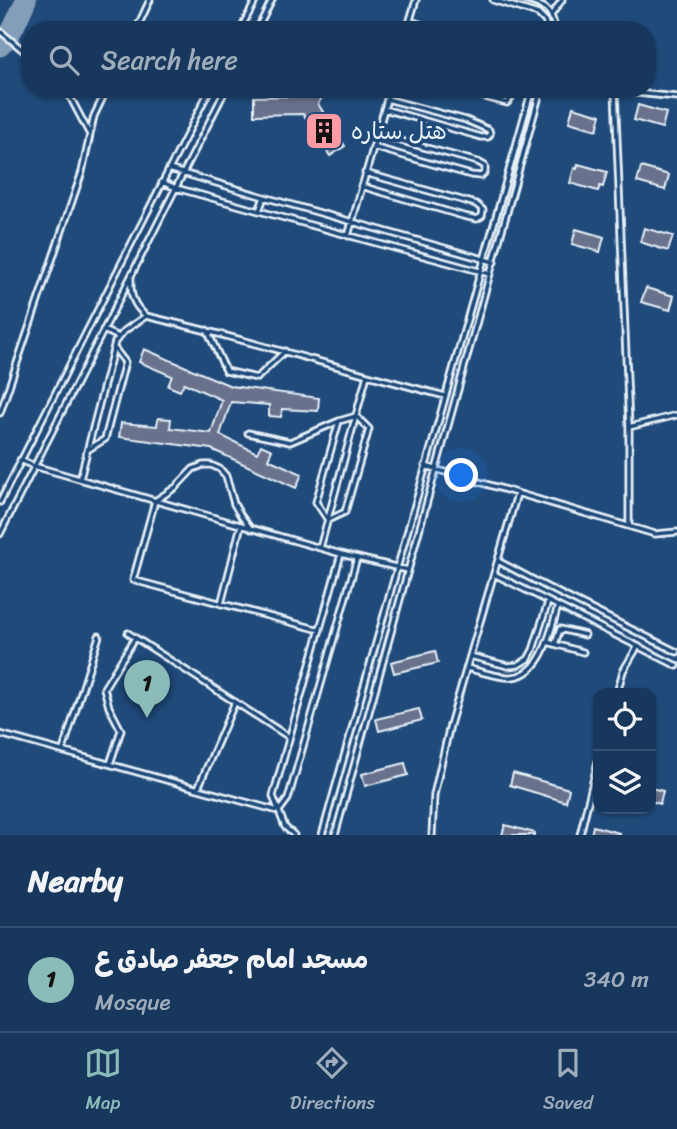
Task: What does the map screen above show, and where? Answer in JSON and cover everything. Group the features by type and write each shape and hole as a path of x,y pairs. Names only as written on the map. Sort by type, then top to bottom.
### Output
{"lane":[{"path":"140,21 150,0"},
{"path":"245,21 256,0"},
{"path":"262,21 272,0"},
{"path":"410,21 416,0"},
{"path":"493,0 538,13 545,21"},
{"path":"525,0 543,5 552,15 553,21"},
{"path":"552,15 562,0"},
{"path":"0,31 21,48"},
{"path":"656,95 677,97"},
{"path":"71,98 90,135"},
{"path":"0,413 82,172 94,116 103,98"},
{"path":"0,502 205,98"},
{"path":"0,534 221,98"},
{"path":"488,98 507,103 511,98"},
{"path":"322,835 529,98"},
{"path":"335,835 539,98"},
{"path":"615,98 629,427 629,525"},
{"path":"348,236 361,186 376,134 387,99 484,126 491,134 481,137 384,109"},
{"path":"373,147 471,174 481,176 485,172 485,166 478,162 376,134"},
{"path":"169,169 494,262"},
{"path":"361,186 463,216 477,219 482,216 483,210 476,204 365,173"},
{"path":"162,182 491,274"},
{"path":"259,211 264,197"},
{"path":"131,275 130,292 134,302 146,316 207,330 445,396"},
{"path":"80,479 115,342 133,324 146,316"},
{"path":"103,330 119,337"},
{"path":"207,330 226,370 257,378 285,351"},
{"path":"88,450 105,439 125,362 114,348"},
{"path":"320,548 367,375"},
{"path":"629,427 677,415"},
{"path":"248,433 290,442 356,416"},
{"path":"328,520 345,512 369,429 356,416"},
{"path":"328,520 316,502 339,421"},
{"path":"20,460 341,554 408,570"},
{"path":"251,528 234,504 226,476 220,469 211,465 193,469 176,487 155,501 133,580 320,630"},
{"path":"425,466 655,534 677,532"},
{"path":"432,835 435,795 450,725 517,494"},
{"path":"221,604 241,525"},
{"path":"294,835 285,827 272,796 341,554"},
{"path":"279,811 288,799 357,558"},
{"path":"498,561 677,652"},
{"path":"494,574 677,666"},
{"path":"470,656 508,666 518,665 528,659 548,602"},
{"path":"467,668 507,678 523,674 534,667 547,642 558,606"},
{"path":"555,644 560,629 585,635"},
{"path":"128,633 289,737"},
{"path":"63,750 99,636"},
{"path":"110,764 121,730 109,707 104,688 135,638"},
{"path":"547,642 583,652"},
{"path":"618,688 623,671 638,646"},
{"path":"198,788 235,702"},
{"path":"0,734 279,811"},
{"path":"580,835 593,782"}],"building":[{"name":"هتل ستاره","path":"254,98 322,98 318,104 345,146 330,156 303,114 254,115"},
{"path":"638,105 666,113 662,128 634,120"},
{"path":"573,107 601,115 597,130 569,122"},
{"path":"578,164 607,172 603,187 600,186 598,191 570,183 574,168 577,169"},
{"path":"641,167 669,175 665,190 637,182"},
{"path":"644,228 673,236 668,251 640,242"},
{"path":"576,229 604,237 600,252 572,244"},
{"path":"646,288 674,296 670,310 641,302"},
{"path":"144,349 231,386 319,398 318,411 282,409 281,417 269,416 269,405 231,402 220,435 257,453 261,445 272,450 268,459 302,474 296,488 211,449 119,437 121,423 157,426 158,418 171,419 170,428 211,433 222,400 184,383 180,391 168,386 172,376 139,362"},
{"path":"435,651 438,663 394,673 391,662"},
{"path":"419,709 422,720 379,731 376,719"},
{"path":"405,763 408,775 365,786 362,774"},
{"path":"513,773 569,789 566,802 510,785"},
{"path":"656,789 663,791 660,804 656,803"},
{"path":"505,825 535,833 535,835 502,835"},
{"path":"593,826 619,833 591,835"}],"taxiway":[{"path":"0,46 12,31 26,0"}],"place":[{"name":"هتل ستاره","path":"324,131"},
{"name":"مسجد امام جعفر صادق ع","path":"147,718"}]}
